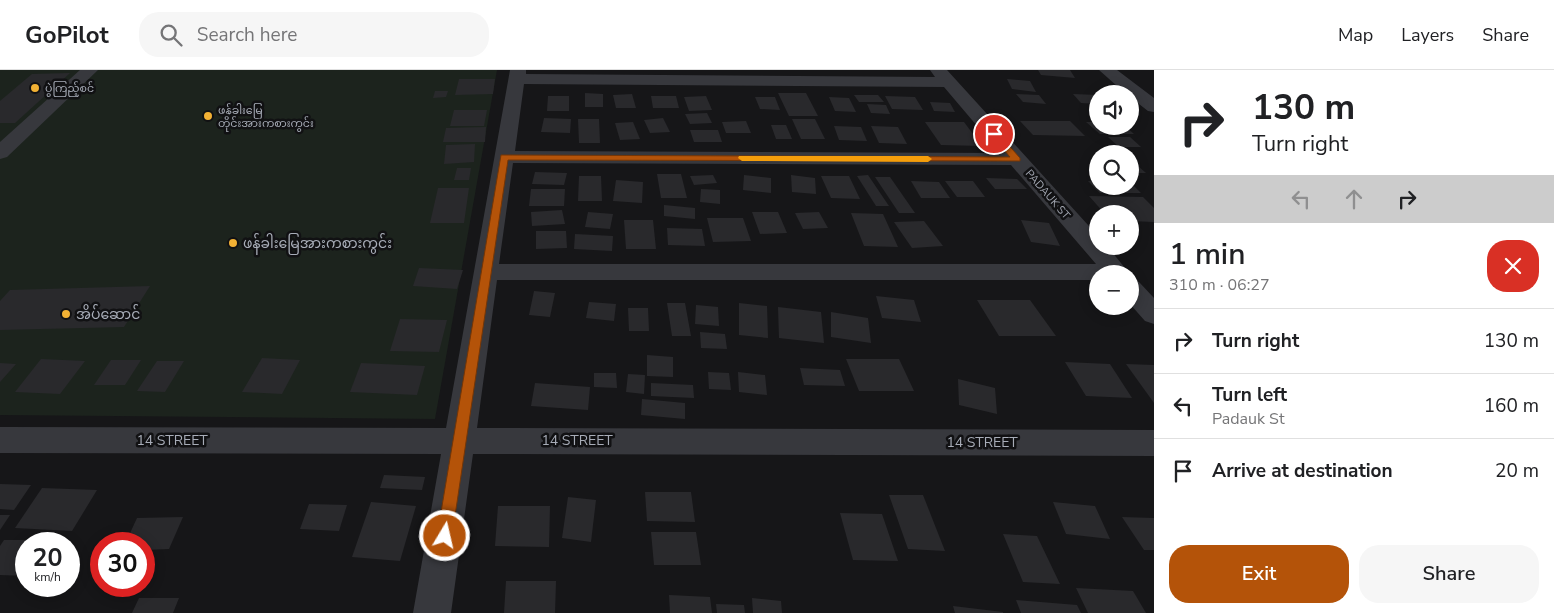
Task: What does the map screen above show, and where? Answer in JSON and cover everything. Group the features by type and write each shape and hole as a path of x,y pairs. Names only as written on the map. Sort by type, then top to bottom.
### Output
{"street":[{"path":"0,153 90,70"},
{"path":"432,613 517,75 943,76"},
{"path":"1113,75 1145,80"},
{"path":"1113,75 1154,107"},
{"name":"PADAUK ST","path":"943,76 1110,265"},
{"path":"504,157 1017,159"},
{"path":"486,272 1089,278"},
{"name":"PADAUK ST","path":"1139,298 1154,315"},
{"name":"14 STREET","path":"0,440 1154,443"}],"shaded area":[{"name":"ဖန်ခါးမြေအားကစားကွင်း","path":"0,70 497,70 435,419 0,415"}],"building":[{"path":"1038,70 1070,70 1075,78 1041,75"},
{"name":"ပွဲကြည့်စင်","path":"70,73 15,123 0,123 0,101 32,74"},
{"path":"459,79 495,79 493,94 455,95"},
{"path":"1007,79 1030,81 1036,92 1012,89"},
{"path":"435,91 448,91 446,97 433,98"},
{"path":"585,93 603,94 603,107 585,107"},
{"path":"778,93 806,93 818,116 789,116"},
{"path":"632,94 636,108 616,108 613,95"},
{"path":"1016,94 1039,95 1046,104 1023,102"},
{"path":"1073,94 1089,95 1089,103 1081,103"},
{"path":"854,95 878,95 884,102 859,102"},
{"path":"548,96 569,96 569,111 547,111"},
{"path":"651,96 676,96 679,108 653,108"},
{"path":"706,96 712,110 689,111 684,97"},
{"path":"885,96 915,97 923,110 892,109"},
{"path":"755,97 775,97 780,110 760,109"},
{"path":"829,97 849,98 856,112 835,111"},
{"path":"930,102 950,103 955,112 934,111"},
{"path":"867,104 886,105 890,114 871,113"},
{"path":"454,110 487,110 484,126 450,126"},
{"path":"707,113 712,123 690,124 685,114"},
{"path":"544,118 571,119 570,133 541,132"},
{"path":"663,118 670,132 650,133 644,120"},
{"path":"578,119 599,119 600,143 579,143"},
{"path":"792,119 815,119 825,139 801,139"},
{"path":"746,121 751,133 726,133 722,122"},
{"path":"1020,121 1070,121 1085,136 1033,135"},
{"path":"633,122 640,139 620,140 615,123"},
{"path":"925,122 964,122 982,146 941,145"},
{"path":"771,125 786,125 792,139 776,139"},
{"path":"834,126 861,127 867,141 839,140"},
{"path":"871,126 898,127 907,144 879,143"},
{"path":"486,127 485,142 443,142 446,128"},
{"path":"690,130 718,130 722,142 694,142"},
{"path":"1108,137 1130,137 1139,145 1117,145"},
{"path":"475,144 474,162 444,164 446,145"},
{"path":"1139,167 1146,173 1139,173"},
{"path":"457,168 471,168 469,180 454,180"},
{"path":"535,172 567,173 564,185 532,184"},
{"path":"657,174 681,174 687,198 661,198"},
{"path":"713,175 717,183 694,185 690,176"},
{"path":"744,175 771,178 771,193 743,190"},
{"path":"791,175 815,178 816,194 792,192"},
{"path":"868,175 889,206 876,206 857,176"},
{"path":"579,176 601,176 602,201 578,201"},
{"path":"821,176 849,176 860,199 831,198"},
{"path":"875,177 890,177 915,213 899,213"},
{"path":"986,178 1017,179 1027,189 995,189"},
{"path":"616,180 643,182 642,203 613,201"},
{"path":"911,181 939,182 950,198 921,198"},
{"path":"945,181 973,181 985,197 957,197"},
{"path":"438,188 469,188 464,223 430,223"},
{"path":"531,189 565,189 564,206 529,206"},
{"path":"701,189 720,190 720,204 700,202"},
{"path":"1089,196 1143,197 1154,208 1154,222 1139,221 1139,205 1097,205"},
{"path":"664,205 695,208 695,219 664,216"},
{"path":"562,210 565,224 532,226 531,212"},
{"path":"588,212 613,214 610,229 585,227"},
{"path":"752,212 778,212 787,233 760,234"},
{"path":"819,212 828,228 803,229 795,213"},
{"path":"851,213 883,214 898,247 864,246"},
{"path":"707,218 743,218 751,241 713,242"},
{"path":"624,220 653,220 656,249 626,249"},
{"path":"1021,220 1049,223 1060,246 1031,242"},
{"path":"924,221 943,246 912,248 894,222"},
{"path":"667,228 702,229 705,246 668,245"},
{"path":"536,231 566,231 567,248 536,249"},
{"path":"575,234 613,236 612,251 574,249"},
{"path":"419,268 463,270 457,289 413,286"},
{"name":"အိပ်ဆောင်","path":"150,286 124,327 0,330 0,301 10,290"},
{"path":"534,291 555,293 550,317 529,315"},
{"path":"876,296 914,300 921,322 882,318"},
{"path":"977,300 1030,300 1056,336 999,336"},
{"path":"589,302 616,304 614,321 586,318"},
{"path":"667,303 685,303 691,336 672,336"},
{"path":"739,303 767,306 768,338 739,335"},
{"path":"696,305 718,307 719,326 695,324"},
{"path":"778,307 821,312 824,343 779,338"},
{"path":"628,308 648,308 649,331 629,331"},
{"path":"831,312 868,318 871,343 831,337"},
{"path":"400,319 447,320 439,352 390,351"},
{"path":"700,332 725,334 727,349 701,348"},
{"path":"647,355 673,357 673,377 647,376"},
{"path":"262,358 300,360 282,394 242,392"},
{"path":"41,359 85,361 60,394 15,392"},
{"path":"846,359 899,359 914,391 859,391"},
{"path":"111,360 141,360 125,385 94,385"},
{"path":"157,361 184,361 165,392 137,391"},
{"path":"1065,362 1110,364 1132,398 1086,396"},
{"path":"0,363 16,364 0,382"},
{"path":"361,363 425,366 417,395 350,392"},
{"path":"1126,364 1154,365 1154,403"},
{"path":"800,368 840,370 845,386 804,385"},
{"path":"708,372 729,373 731,390 709,389"},
{"path":"738,372 765,375 767,395 739,392"},
{"path":"594,373 616,373 617,388 594,387"},
{"path":"628,374 645,375 644,394 626,392"},
{"path":"958,379 995,388 997,414 959,405"},
{"path":"535,383 590,387 588,410 531,406"},
{"path":"651,383 693,385 694,398 651,396"},
{"path":"642,399 685,403 685,419 641,415"},
{"path":"384,475 425,477 422,490 380,488"},
{"path":"0,484 31,485 14,510 0,509"},
{"path":"42,488 97,490 72,531 15,528"},
{"path":"645,492 691,492 695,522 647,521"},
{"path":"889,495 923,495 945,551 908,549"},
{"path":"568,497 596,500 591,542 562,538"},
{"path":"371,502 416,506 400,561 352,557"},
{"path":"1053,502 1095,506 1110,539 1066,534"},
{"path":"309,504 347,505 339,531 300,529"},
{"path":"498,506 550,506 549,547 495,546"},
{"path":"840,513 882,514 898,561 853,560"},
{"path":"0,515 10,515 0,530"},
{"path":"183,517 169,549 155,550 155,532 131,532 137,518"},
{"path":"1122,517 1154,518 1154,550 1144,550"},
{"path":"651,532 696,532 701,565 654,565"},
{"path":"1003,534 1037,536 1060,584 1023,582"},
{"path":"4,540 15,540 15,576 0,575 0,546"},
{"path":"506,581 556,581 555,613 504,613"},
{"path":"1076,588 1133,591 1146,613 1088,613"},
{"path":"669,595 710,597 712,613 670,613"},
{"path":"139,598 179,598 173,613 132,613"},
{"path":"752,598 781,601 782,613 753,613"},
{"path":"1016,600 1077,605 1081,613 1021,613"},
{"path":"716,604 744,605 745,613 717,613"},
{"path":"953,606 1003,612 1003,613 955,613"}],"slow traffic":[{"path":"742,158 928,159"}],"place":[{"name":"ပွဲကြည့်စင်","path":"35,88"},
{"name":"ဖန်ခါးမြေ တိုင်းအားကစားကွင်း","path":"208,116"},
{"name":"ဖန်ခါးမြေအားကစားကွင်း","path":"233,243"},
{"name":"အိပ်ဆောင်","path":"66,314"}],"route":[{"path":"445,536 504,157 1017,159 994,134"}]}
